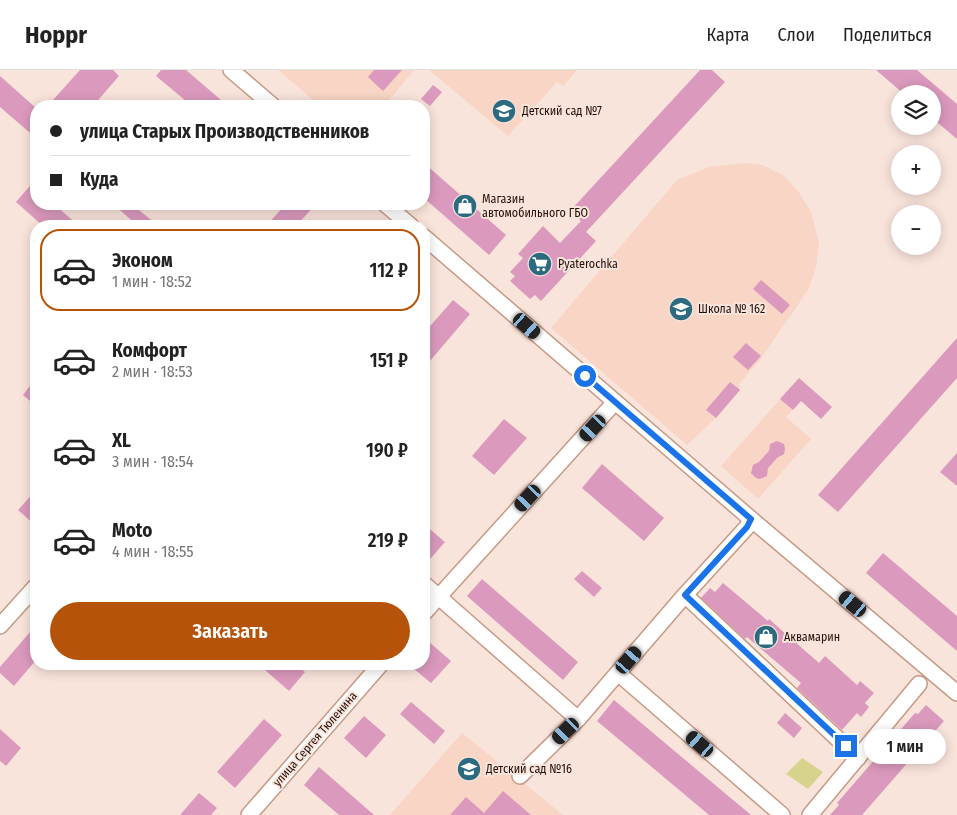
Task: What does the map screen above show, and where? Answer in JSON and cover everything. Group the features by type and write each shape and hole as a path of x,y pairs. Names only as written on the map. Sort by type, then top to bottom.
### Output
{"street":[{"path":"231,70 266,100"},
{"path":"393,210 404,220"},
{"path":"430,242 751,519 957,693"},
{"path":"430,606 615,402"},
{"path":"520,776 578,719 685,595 747,527 751,519"},
{"path":"430,589 578,719"},
{"path":"0,626 30,593"},
{"path":"685,595 858,758"},
{"name":"улица Сергея Тюленина","path":"249,815 375,670"},
{"path":"618,673 782,815"},
{"path":"810,815 919,684"}],"shaded area":[{"path":"278,70 414,70 389,100 313,100"},
{"name":"Детский сад №7","path":"429,70 577,70 563,86 557,82 508,136"},
{"name":"Школа № 162","path":"745,163 762,165 783,175 798,191 811,212 819,243 816,268 808,290 760,360 739,384 740,390 716,418 687,445 551,328 677,180 709,167"},
{"path":"799,378 811,389 786,417 811,439 758,499 721,466"},
{"name":"Детский сад №16","path":"462,733 563,815 390,815"},
{"path":"802,758 823,772 808,789 786,774"}],"building":[{"path":"80,70 113,70 119,76 98,100 53,100"},
{"path":"161,70 186,70 221,100 185,100 156,76"},
{"path":"374,70 402,70 383,91 368,77"},
{"path":"700,70 712,70 725,82 586,232 596,241 541,301 535,295 530,299 510,281 515,276 510,272 523,258 518,254 543,226 560,243 581,221 570,211"},
{"path":"876,70 917,70 935,85 894,85"},
{"path":"0,76 30,103 30,133 0,107"},
{"path":"433,85 442,92 430,106 430,100 421,99"},
{"path":"941,90 957,104 957,139 941,126"},
{"path":"430,168 506,235 489,255 430,203"},
{"path":"30,186 30,210 61,210 72,220 36,220 16,202"},
{"path":"120,210 139,210 151,220 131,220"},
{"path":"281,210 311,210 301,220 271,220"},
{"path":"761,280 790,305 782,314 753,289"},
{"path":"453,300 470,314 430,361 430,326"},
{"path":"957,338 957,378 838,512 818,495"},
{"path":"746,343 761,356 748,370 733,357"},
{"path":"799,378 832,407 821,419 801,401 793,410 780,399"},
{"path":"730,382 740,390 716,418 706,410"},
{"path":"30,386 30,401 23,395"},
{"path":"504,419 527,438 494,475 472,456"},
{"path":"777,441 784,444 784,454 777,458 768,468 767,476 760,479 756,478 751,473 753,465 759,462 769,451 770,444"},
{"path":"957,453 957,486 940,472"},
{"path":"602,464 664,518 644,541 582,488"},
{"path":"30,497 30,521 18,510"},
{"path":"430,529 445,542 430,559"},
{"path":"883,553 957,616 957,651 866,573"},
{"path":"582,571 602,588 594,597 574,579"},
{"path":"482,579 578,662 563,680 467,596"},
{"path":"723,583 768,621 769,619 819,663 825,656 857,685 860,681 874,693 865,703 869,707 861,717 857,713 842,730 797,688 801,683 747,637 745,639 701,598 710,588 715,592"},
{"path":"30,632 30,667 14,686 0,673 0,667"},
{"path":"430,643 451,661 431,683 415,670 430,670"},
{"path":"265,670 302,670 305,672 289,691"},
{"path":"614,700 751,815 709,815 597,721"},
{"path":"411,702 445,731 434,744 400,714"},
{"path":"926,705 944,721 862,815 830,815 839,805 837,803 915,713 918,714"},
{"path":"785,713 802,728 794,738 777,723"},
{"path":"364,716 386,735 366,758 344,738"},
{"path":"264,719 282,735 235,788 217,772"},
{"path":"0,729 21,748 6,766 0,761"},
{"path":"319,767 374,815 339,815 304,785"},
{"path":"503,791 531,815 450,815 466,797 484,813"},
{"path":"199,793 217,808 211,815 180,815"}],"place":[{"name":"Детский сад №7","path":"504,111"},
{"name":"Магазин автомобильного ГБО","path":"465,206"},
{"name":"Pyaterochka","path":"540,264"},
{"name":"Школа № 162","path":"681,309"},
{"name":"Аквамарин","path":"766,637"},
{"name":"Детский сад №16","path":"469,769"}],"route":[{"path":"585,376 751,519 747,527 685,595 846,746"}]}
